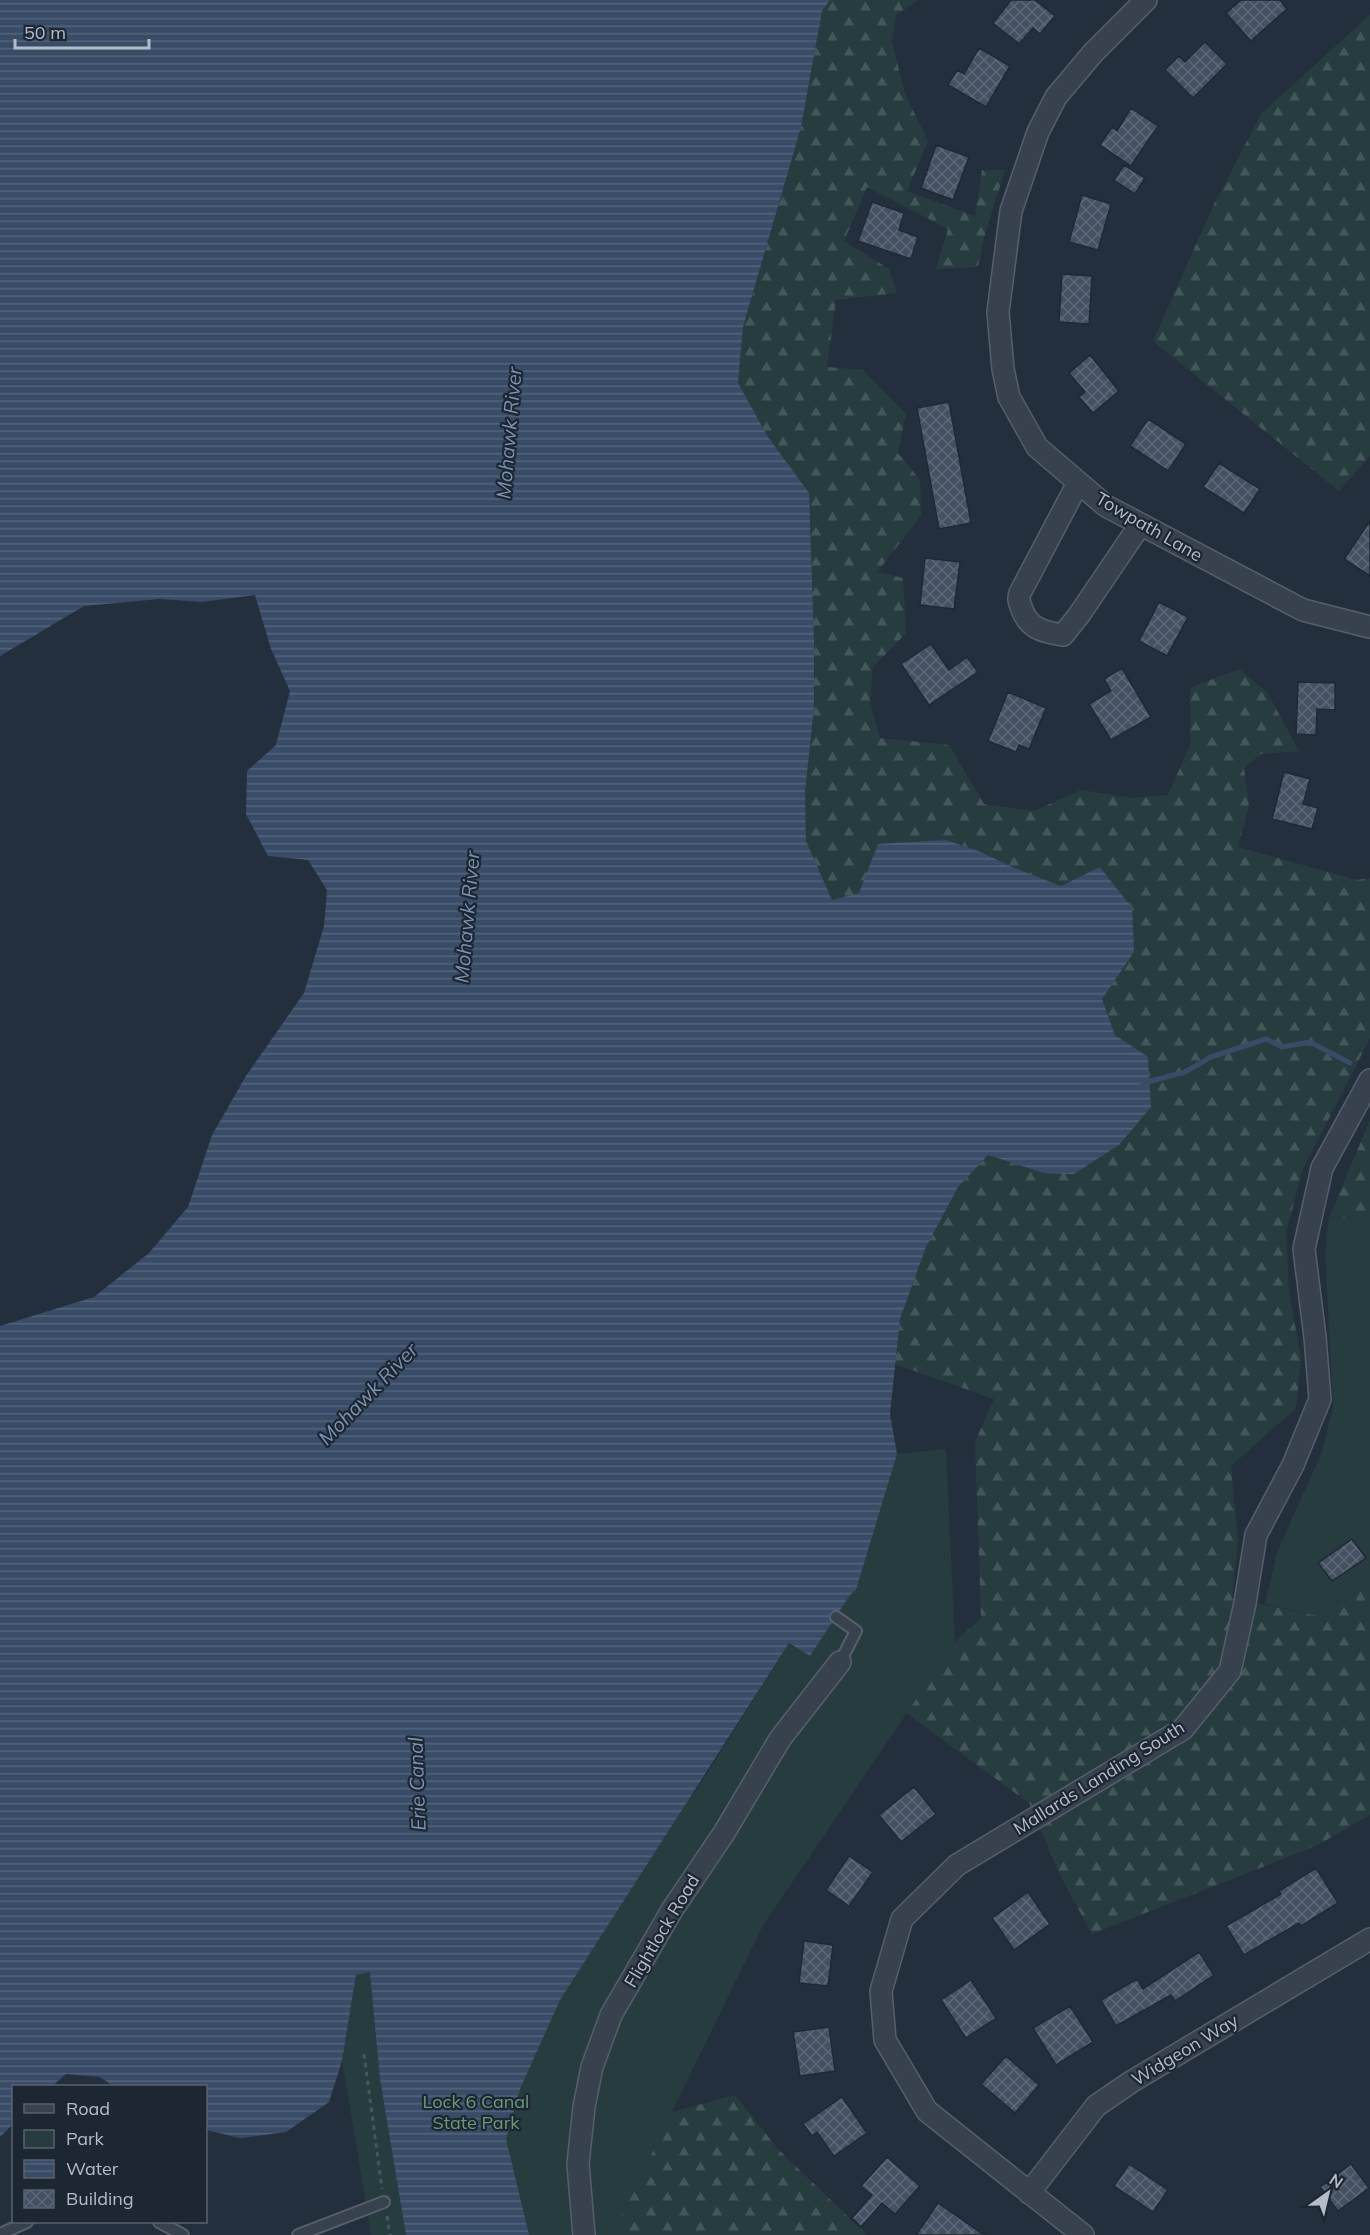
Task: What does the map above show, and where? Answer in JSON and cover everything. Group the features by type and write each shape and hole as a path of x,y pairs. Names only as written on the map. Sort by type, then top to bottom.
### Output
{"street":[{"name":"Towpath Lane","path":"1146,0 1093,53 1056,97 1038,132 1011,211 998,312 1003,369 1009,397 1037,447 1106,506 1303,610 1370,627"},
{"path":"1078,483 1018,598 1024,618 1036,629 1063,635 1140,525"},
{"name":"Mallards Landing South","path":"1083,2235 927,2111 885,2040 881,1991 902,1919 957,1865 1183,1730 1230,1671 1245,1603 1256,1535 1293,1465 1320,1399 1305,1249 1322,1168 1370,1080"},
{"name":"Flightlock Road","path":"584,2235 578,2164 584,2107 592,2067 611,2015 672,1910 724,1833 780,1739 840,1662"},
{"name":"Widgeon Way","path":"1029,2193 1096,2106 1131,2082 1370,1939"}],"lane":[{"path":"836,1617 856,1631 840,1662"},
{"path":"298,2235 384,2202"},
{"path":"0,2234 25,2223"},
{"path":"161,2223 183,2235"}],"path":[{"path":"364,2054 390,2235"}],"green space":[{"path":"830,0 919,0 896,15 892,42 905,94 928,141 907,191 975,216 982,170 1005,170 984,238 978,267 936,269 948,229 867,187 844,241 889,269 897,293 836,300 827,367 863,370 906,414 898,453 920,480 921,516 877,572 903,578 906,633 873,667 870,701 880,738 949,745 984,804 1034,811 1081,790 1132,798 1168,795 1190,745 1190,688 1239,669 1267,692 1299,751 1261,754 1244,768 1249,806 1238,847 1357,880 1370,878 1370,1038 1303,1169 1286,1233 1289,1293 1301,1358 1296,1408 1231,1466 1238,1541 1232,1598 1314,1615 1370,1585 1370,1815 1316,1846 1092,1934 1060,1875 1029,1803 902,1710 955,1642 981,1618 975,1442 994,1399 895,1364 900,1319 926,1247 958,1186 988,1155 1044,1173 1148,1057 1115,1035 1102,998 1133,952 1062,887 981,852 946,840 859,894 831,900 806,841 805,792 814,708 814,640 768,437 738,384 743,327 801,127 822,11"},
{"path":"1370,15 1370,456 1339,491 1153,341 1215,202 1262,113"},
{"path":"1370,1120 1370,1220 1329,1218"},
{"path":"1329,1218 1370,1220 1370,1585 1314,1615 1265,1604 1277,1552 1322,1452 1333,1406 1325,1250"},
{"name":"Lock 6 Canal State Park","path":"946,1449 955,1642 762,1927 621,2217 624,2235 371,2235 342,2061 356,1975 370,1972 696,1791 789,1643 810,1656 850,1595 856,1590 897,1454"},
{"path":"735,2095 778,2149 867,2235 611,2235 625,2186 672,2112"}],"water":[{"path":"0,0 830,0 822,11 801,127 743,327 738,383 768,437 809,493 814,708 805,792 806,841 832,900 859,893 878,844 946,840 981,852 1061,886 1100,867 1132,908 1134,952 1102,999 1115,1035 1148,1057 1151,1107 1119,1145 1074,1174 1044,1173 988,1155 958,1187 926,1247 900,1319 890,1414 897,1454 856,1590 850,1595 810,1656 789,1643 560,2000 520,2089 506,2139 529,2235 406,2235 380,2079 370,1972 356,1975 342,2061 329,2102 286,2132 240,2138 207,2130 207,2085 112,2085 100,2077 66,2074 53,2085 12,2085 12,2125 0,2137 0,1326 94,1297 149,1253 188,1207 212,1135 246,1076 304,993 324,926 327,890 308,860 268,856 246,814 247,771 276,745 290,691 271,649 255,595 202,602 159,599 84,606 0,656"}],"building":[{"path":"1011,0 1035,0 1055,16 1040,34 1033,28 1019,44 993,23"},
{"path":"1241,0 1280,0 1287,9 1251,41 1226,13"},
{"path":"1205,42 1227,64 1193,98 1165,70 1179,56 1185,62"},
{"path":"979,48 1010,66 986,107 948,85 957,70 964,74"},
{"path":"1131,108 1158,126 1131,166 1100,145 1112,127 1117,131"},
{"path":"936,145 969,157 953,200 921,188"},
{"path":"1124,165 1145,178 1135,194 1114,180"},
{"path":"1082,195 1111,204 1098,250 1069,242"},
{"path":"872,202 904,213 899,230 918,237 911,259 858,241"},
{"path":"1062,274 1092,276 1089,324 1059,322"},
{"path":"1090,355 1119,391 1093,413 1079,397 1085,392 1069,373"},
{"path":"949,402 971,523 939,529 917,408"},
{"path":"1148,419 1186,444 1168,471 1130,446"},
{"path":"1219,463 1260,489 1244,513 1203,487"},
{"path":"1370,521 1370,576 1344,559"},
{"path":"925,558 960,562 954,609 920,605"},
{"path":"1159,602 1188,617 1167,656 1139,641"},
{"path":"931,644 949,670 967,657 978,672 929,705 901,664"},
{"path":"1122,668 1151,717 1111,740 1089,704 1111,691 1104,679"},
{"path":"1298,682 1335,683 1335,710 1317,709 1316,735 1296,734"},
{"path":"1008,692 1046,708 1029,749 1019,745 1016,752 988,741"},
{"path":"1284,772 1310,779 1303,804 1318,808 1312,829 1272,819"},
{"path":"1352,1539 1366,1558 1332,1581 1318,1563"},
{"path":"914,1787 936,1814 901,1842 879,1815"},
{"path":"849,1856 873,1872 849,1906 826,1890"},
{"path":"1316,1868 1338,1903 1301,1926 1299,1923 1244,1955 1226,1926 1281,1894 1279,1891"},
{"path":"1028,1892 1050,1924 1014,1950 992,1918"},
{"path":"804,1941 833,1945 828,1986 799,1983"},
{"path":"1199,1952 1214,1975 1175,2001 1171,1995 1116,2026 1101,2000 1137,1979 1143,1989"},
{"path":"971,1980 996,2018 966,2038 941,2000"},
{"path":"1070,2006 1093,2042 1056,2065 1033,2028"},
{"path":"829,2027 835,2071 800,2076 793,2032"},
{"path":"1006,2056 1039,2085 1015,2113 981,2084"},
{"path":"842,2097 867,2133 834,2156 817,2132 812,2136 803,2124"},
{"path":"887,2157 920,2186 895,2214 882,2203 861,2227 852,2218 872,2195 861,2186"},
{"path":"1129,2164 1168,2190 1153,2212 1114,2186"},
{"path":"1351,2164 1369,2188 1338,2211 1320,2187"},
{"path":"938,2203 984,2235 916,2235"}],"waterway":[{"path":"1143,1083 1185,1072 1211,1057 1266,1039 1282,1047 1310,1042 1350,1063"}],"water label":[{"name":"Mohawk River","path":"509,433"},
{"name":"Mohawk River","path":"467,917"},
{"name":"Mohawk River","path":"368,1394"},
{"name":"Erie Canal","path":"417,1784"}]}
